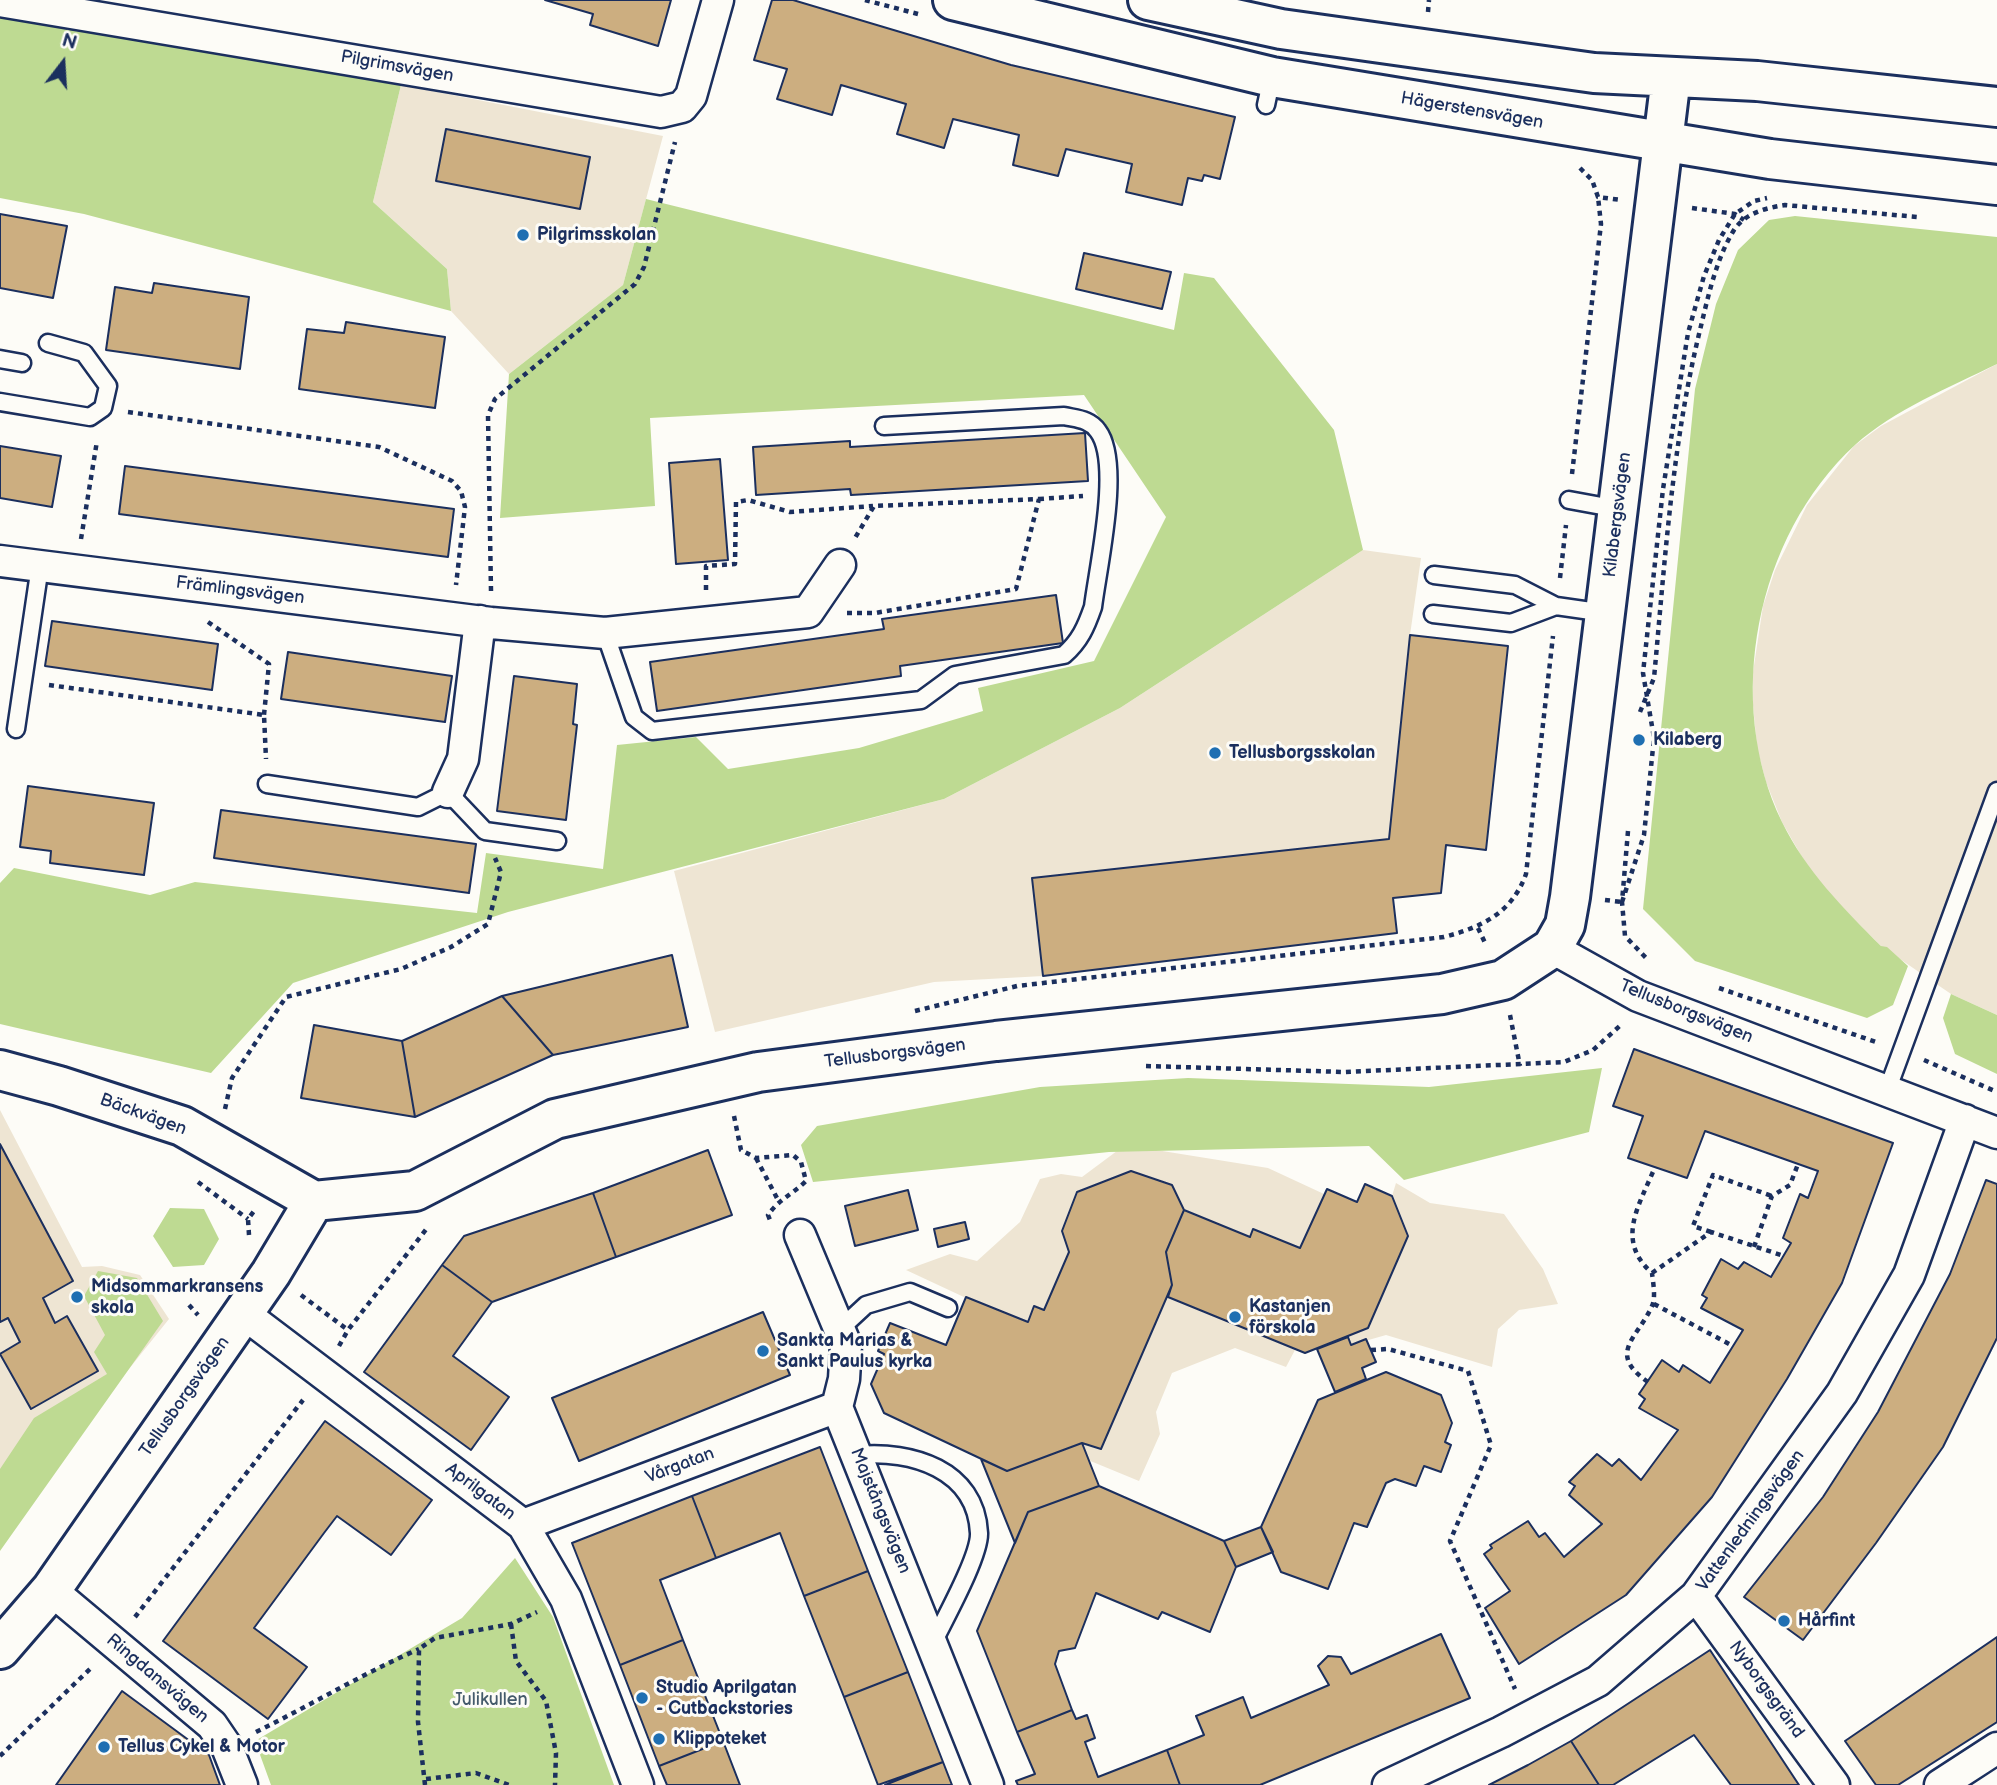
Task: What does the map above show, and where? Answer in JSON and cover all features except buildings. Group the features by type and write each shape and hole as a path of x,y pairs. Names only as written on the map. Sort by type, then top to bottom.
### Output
{"street":[{"path":"682,107 691,96 718,0"},
{"name":"Hägerstensvägen","path":"953,0 1269,91 1770,159 1997,184"},
{"path":"1147,0 1281,29 1594,73 1757,81 1997,107"},
{"name":"Pilgrimsvägen","path":"0,1 661,112 682,107"},
{"path":"1269,91 1281,29"},
{"name":"Kilabergsvägen","path":"1552,948 1565,925 1570,897 1671,77"},
{"name":"Främlingsvägen","path":"0,561 474,621 605,634 808,612 839,565"},
{"path":"448,792 463,759 474,621"},
{"name":"Tellusborgsvägen","path":"0,1649 51,1590 243,1313 314,1201 415,1191 555,1119 758,1072 996,1041 1442,994 1503,980 1552,948 1639,996 1997,1133"},
{"name":"Bäckvägen","path":"0,1070 182,1126 314,1201"},
{"name":"Vattenledningsvägen","path":"1388,1785 1501,1732 1598,1681 1696,1597 1842,1393 1909,1275 1965,1120"},
{"path":"800,1236 846,1345 844,1379 837,1407"},
{"name":"Aprilgatan","path":"243,1313 523,1525 566,1599 638,1785"},
{"name":"Majstångsvägen","path":"837,1407 988,1785"},
{"name":"Vårgatan","path":"523,1525 837,1407"},
{"name":"Ringdansvägen","path":"51,1590 212,1725 227,1747 242,1785"},
{"name":"Nyborgsgränd","path":"1696,1597 1834,1785"},
{"path":"1940,1785 1997,1748"}],"lane":[{"path":"0,402 90,417 103,408 108,386 84,353 48,343"},
{"path":"0,359 22,363"},
{"path":"605,634 634,716 652,731 921,700 955,675 1064,655 1081,636 1093,607 1111,474 1099,431 1087,421 1064,416 884,426"},
{"path":"1569,500 1618,509"},
{"path":"16,729 40,566"},
{"path":"1434,575 1516,585 1556,606 1605,614"},
{"path":"1433,614 1511,623 1556,606"},
{"path":"267,784 418,807 448,792 485,831 557,841"},
{"path":"1887,1091 1904,1052 1997,791"},
{"path":"839,1330 866,1306 909,1292 948,1308"},
{"path":"858,1455 880,1453 911,1456 944,1471 969,1497 979,1534 970,1562 933,1643"}],"path":[{"path":"1427,12 1429,0"},
{"path":"474,621 488,415 495,399 635,285 644,267 682,107"},
{"path":"908,1012 1017,986 1444,937 1478,928 1513,900 1526,874 1601,225 1598,197"},
{"path":"1640,712 1654,678 1677,445 1688,377 1721,260 1735,229 1744,220 1765,208 1785,205 1930,219"},
{"path":"1622,902 1644,835 1654,738 1643,673 1675,400 1688,333 1704,276 1735,214 1744,220"},
{"path":"103,408 379,447 452,481 461,491 466,507 474,621"},
{"path":"77,571 94,461"},
{"path":"706,623 706,566 736,564 736,502 748,500 790,512 1084,496"},
{"path":"875,613 1016,589 1039,499"},
{"path":"839,565 874,506"},
{"path":"186,585 183,605 269,664 264,715 267,784"},
{"path":"23,681 264,715"},
{"path":"1628,831 1622,902 1625,936 1653,965"},
{"path":"222,1120 232,1078 286,997 401,969 451,947 488,924 501,872"},
{"path":"1705,983 1904,1052 1997,1091"},
{"path":"1132,1065 1345,1072 1564,1062 1593,1050 1628,1018 1639,996"},
{"path":"734,1114 741,1150 756,1157 793,1156 801,1162 806,1181 795,1192 778,1199 768,1215 771,1224"},
{"path":"756,1157 778,1199"},
{"path":"1754,1247 1773,1196 1790,1185 1798,1164"},
{"path":"1648,1382 1633,1371 1627,1358 1629,1341 1654,1304 1653,1273 1639,1261 1630,1238 1636,1214 1655,1167"},
{"path":"1773,1196 1713,1175 1693,1226 1784,1256"},
{"path":"0,1756 114,1645 262,1450 324,1374 348,1330 407,1251 435,1220"},
{"path":"1653,1273 1711,1232"},
{"path":"1654,1304 1733,1346"},
{"path":"189,1305 199,1316"},
{"path":"1371,1350 1388,1349 1468,1371 1491,1445 1450,1541 1516,1689"},
{"path":"227,1747 308,1706 326,1693 419,1649 435,1638 511,1624 566,1599"},
{"path":"511,1624 516,1661 546,1701 556,1753 555,1785"},
{"path":"419,1649 418,1722 426,1782 476,1773 509,1785"}],"shaded area":[{"name":"Pilgrimsskolan","path":"401,85 663,136 623,285 509,374 451,311 447,269 373,202"},
{"path":"1997,364 1997,1015 1951,994 1881,946 1832,898 1807,866 1782,822 1766,782 1757,748 1753,672 1763,606 1775,570 1807,505 1854,446 1881,426"},
{"name":"Tellusborgsskolan","path":"1363,550 1421,558 1410,635 1389,839 1446,845 1445,861 1441,893 1393,898 1397,933 1043,976 934,982 715,1032 674,871 944,799 1120,708"},
{"name":"Midsommarkransens skola","path":"0,1110 82,1267 102,1266 140,1275 169,1319 40,1480 0,1523"},
{"name":"Kastanjen förskola","path":"1125,1145 1268,1168 1324,1194 1327,1189 1356,1202 1365,1184 1392,1196 1396,1183 1430,1203 1504,1214 1543,1269 1558,1304 1519,1310 1498,1329 1492,1367 1386,1335 1351,1345 1347,1337 1305,1353 1295,1350 1286,1367 1235,1348 1172,1373 1156,1412 1160,1434 1139,1481 1088,1460 1007,1471 884,1413 871,1384 884,1354 878,1351 890,1323 946,1345 966,1298 906,1270 950,1254 977,1261 1020,1222 1040,1179 1061,1174 1082,1177"}],"green space":[{"path":"0,18 401,85 373,202 447,269 451,311 84,214 0,198"},
{"path":"646,199 1174,330 1184,273 1214,278 1334,430 1363,550 1120,708 944,799 508,912 293,983 211,1073 0,1024 0,883 14,868 150,895 195,882 477,913 486,853 603,869 617,745 696,737 728,769 859,748 983,711 978,688 1094,661 1166,517 1084,395 650,418 655,506 500,518 509,374 623,285"},
{"path":"1795,216 1997,237 1997,364 1905,410 1855,445 1821,483 1793,526 1773,573 1759,623 1753,674 1755,725 1764,775 1782,822 1802,857 1826,888 1881,946 1887,947 1908,966 1893,1005 1867,1018 1695,961 1643,909 1695,389 1716,304 1738,250 1769,220"},
{"path":"1951,994 1997,1015 1997,1074 1955,1054 1943,1018"},
{"path":"1602,1068 1589,1132 1404,1180 1369,1146 1109,1152 813,1182 801,1145 817,1126 1040,1087 1188,1078 1429,1087"},
{"path":"170,1208 204,1209 219,1239 204,1265 173,1267 153,1236"},
{"path":"98,1271 137,1278 163,1321 0,1551 0,1469 34,1418 107,1374 94,1352 105,1335 84,1296"},
{"name":"Julikullen","path":"515,1558 553,1617 614,1785 271,1785 255,1741 462,1618"}],"place":[{"name":"Pilgrimsskolan","path":"523,235"},
{"name":"Kilaberg","path":"1639,740"},
{"name":"Tellusborgsskolan","path":"1215,753"},
{"name":"Midsommarkransens skola","path":"77,1297"},
{"name":"Kastanjen förskola","path":"1235,1317"},
{"name":"Sankta Marias & Sankt Paulus kyrka","path":"763,1351"},
{"name":"Hårfint","path":"1784,1621"},
{"name":"Studio Aprilgatan - Cutbackstories","path":"642,1698"},
{"name":"Klippoteket","path":"659,1739"},
{"name":"Tellus Cykel & Motor","path":"104,1747"}]}
